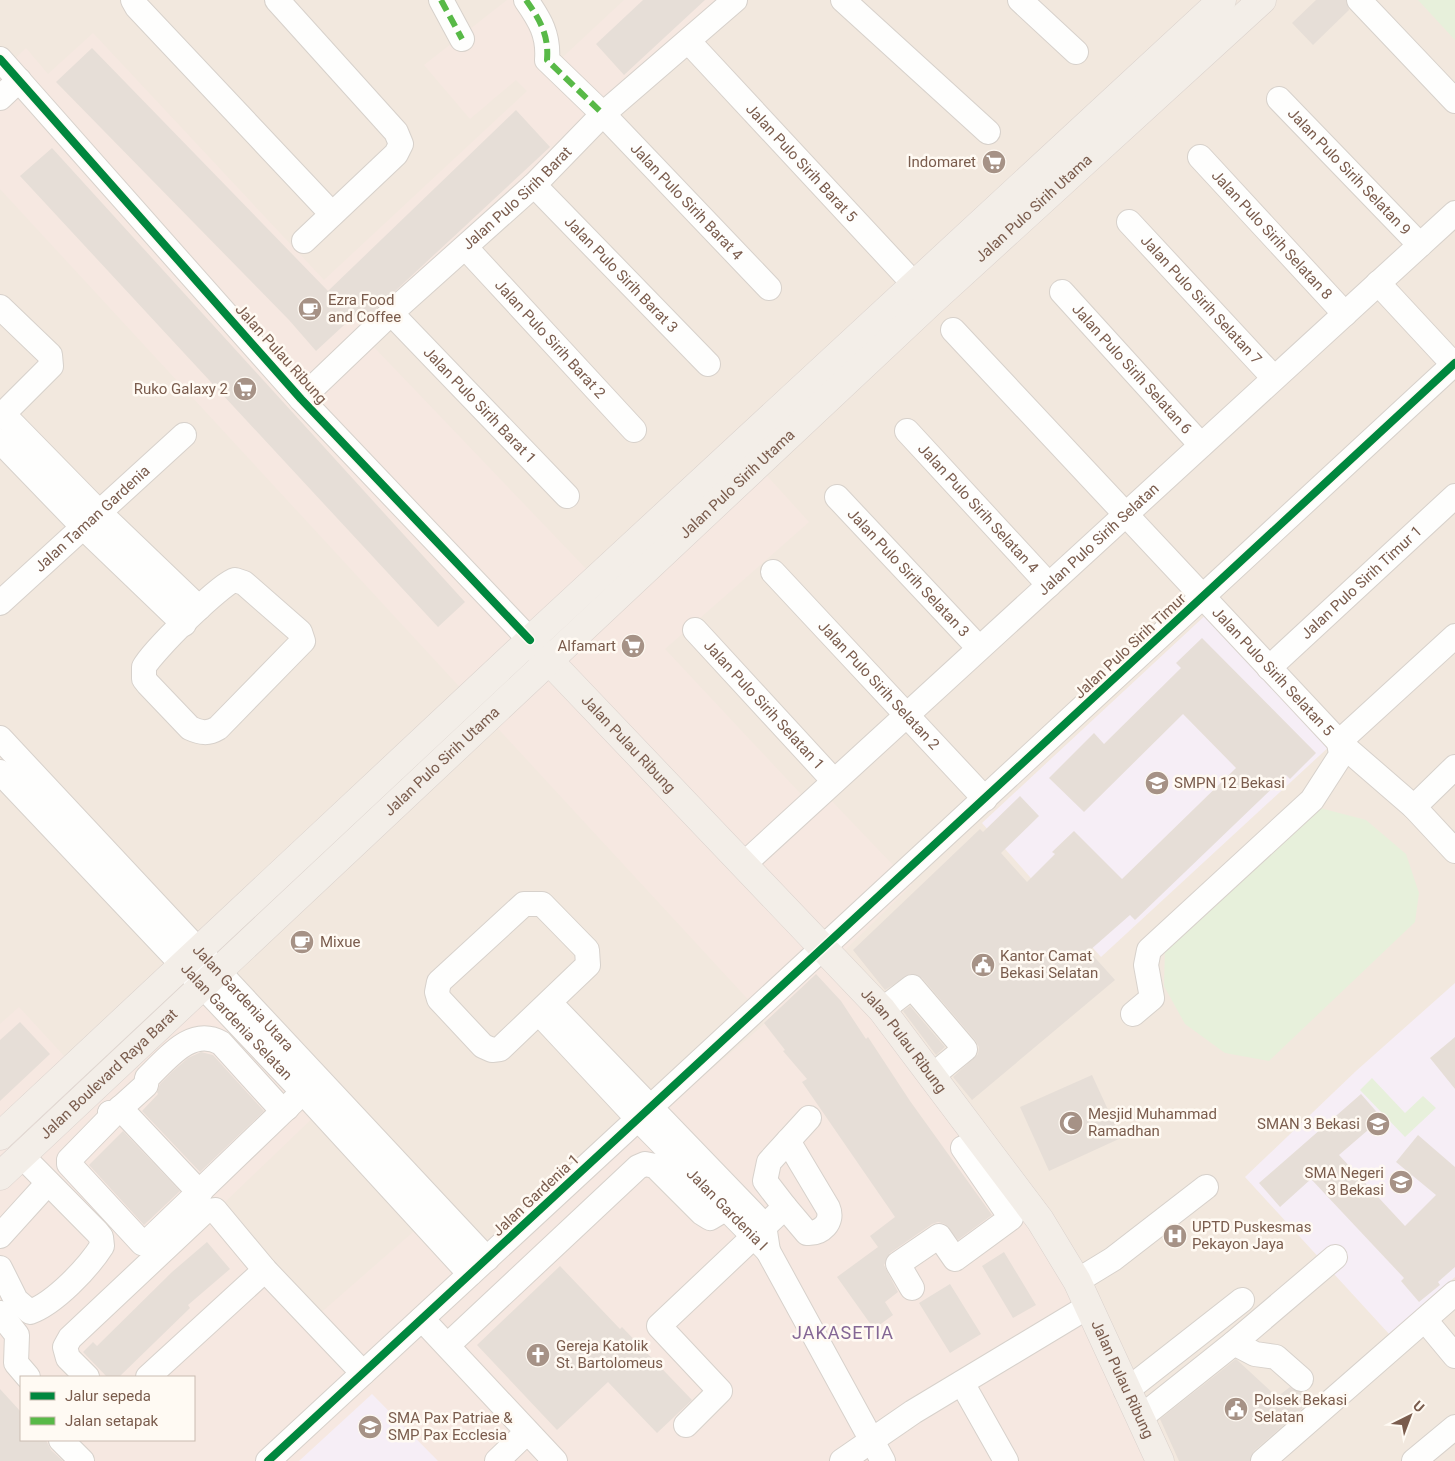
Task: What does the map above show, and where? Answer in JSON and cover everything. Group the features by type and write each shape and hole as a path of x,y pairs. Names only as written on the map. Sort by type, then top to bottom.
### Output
{"main road":[{"name":"Jalan Pulo Sirih Utama","path":"189,958 257,896 477,710 548,660 601,594 922,293 1222,0"},
{"name":"Jalan Pulo Sirih Utama","path":"922,293 1262,0"},
{"name":"Jalan Pulo Sirih Utama","path":"209,979 276,917 477,710 530,640 601,594"},
{"name":"Jalan Pulau Ribung","path":"530,640 882,1010 932,1076 993,1174 1040,1220 1077,1281 1126,1391 1160,1461"},
{"path":"257,896 276,917"},
{"name":"Jalan Boulevard Raya Barat","path":"0,1136 189,958"},
{"name":"Jalan Boulevard Raya Barat","path":"0,1176 209,979"},
{"path":"123,1022 142,1042"}],"street":[{"path":"133,0 137,7 332,214"},
{"path":"277,0 400,137 401,144 396,154 304,241"},
{"path":"441,0 462,39"},
{"name":"Jalan Pulo Sirih Barat 4","path":"526,0 546,32 548,45 547,60 603,114 769,288"},
{"name":"Jalan Pulo Sirih Barat","path":"301,399 392,313 534,185 603,114 689,42 735,0"},
{"path":"843,0 988,132"},
{"path":"1020,0 1076,52"},
{"path":"1359,0 1455,101"},
{"name":"Jalan Pulo Sirih Barat 5","path":"689,42 922,293"},
{"name":"Jalan Pulau Ribung","path":"0,59 301,399 530,640"},
{"path":"0,98 19,80"},
{"name":"Jalan Pulo Sirih Selatan 9","path":"1279,99 1420,245"},
{"name":"Jalan Pulo Sirih Selatan 8","path":"1200,157 1344,314"},
{"name":"Jalan Pulo Sirih Barat 3","path":"534,185 708,364"},
{"name":"Jalan Pulo Sirih Selatan","path":"743,865 1455,213"},
{"name":"Jalan Pulo Sirih Selatan 7","path":"1129,222 1274,378"},
{"name":"Jalan Pulo Sirih Barat 2","path":"466,248 634,430"},
{"path":"1378,283 1455,364"},
{"name":"Jalan Pulo Sirih Selatan 6","path":"1062,292 1201,445"},
{"path":"0,307 50,355 52,362 51,366 2,416 91,520"},
{"name":"Jalan Pulo Sirih Barat 1","path":"392,313 567,496"},
{"name":"Jalan Pulo Sirih Selatan 5","path":"953,330 1339,742 1414,807 1455,851"},
{"name":"Jalan Pulo Sirih Timur","path":"822,949 1455,364"},
{"name":"Jalan Pulo Sirih Selatan 4","path":"907,431 1048,585"},
{"name":"Jalan Taman Gardenia","path":"0,603 184,435"},
{"path":"0,441 91,520 192,616"},
{"name":"Jalan Pulo Sirih Timur 1","path":"1269,668 1455,496"},
{"name":"Jalan Pulo Sirih Selatan 3","path":"837,497 979,648"},
{"name":"Jalan Pulo Sirih Selatan 2","path":"773,572 985,799"},
{"path":"240,581 300,632 303,637 301,645 218,728 204,733 190,728 144,680 144,667 147,661 192,616 227,583 240,581"},
{"name":"Jalan Pulo Sirih Selatan 1","path":"696,630 834,781"},
{"path":"1134,1014 1152,998 1146,965 1150,950 1312,800 1341,755 1339,742 1455,636"},
{"name":"Jalan Gardenia Utara","path":"0,738 189,958"},
{"path":"1414,807 1455,767"},
{"name":"Jalan Gardenia Selatan","path":"0,772 209,979 295,1100 470,1274"},
{"path":"524,904 542,904 587,950 588,965 544,1008 500,1049 492,1050 483,1046 439,999 437,992 439,982 524,904"},
{"name":"Jalan Gardenia 1","path":"268,1461 822,949"},
{"name":"Jalan Gardenia Utara","path":"209,979 487,1258"},
{"path":"882,1010 912,987 965,1049 932,1076"},
{"path":"544,1008 644,1113"},
{"path":"213,1038 221,1043 280,1108 295,1100 147,1242 142,1243 69,1164 69,1160 115,1110 146,1085 147,1078 184,1043 192,1039 213,1038"},
{"path":"90,1091 115,1110 200,1193"},
{"name":"Jalan Gardenia I","path":"644,1113 725,1209 761,1238"},
{"name":"Jalan Gardenia I","path":"644,1113 761,1238"},
{"path":"788,1142 828,1208 831,1217 820,1230 806,1233 765,1181 769,1162 809,1118"},
{"path":"614,1140 638,1167"},
{"path":"912,1288 898,1264 939,1236 955,1259 1011,1218 993,1174 963,1148"},
{"path":"0,1268 16,1300 30,1312 38,1309 59,1293 89,1263 102,1246 101,1237 22,1156"},
{"path":"448,1345 638,1167 645,1164 655,1166 702,1214 710,1218 725,1209"},
{"path":"0,1236 48,1183"},
{"path":"1077,1281 1113,1259 1206,1187"},
{"path":"686,1425 720,1391 658,1326 761,1238 785,1207"},
{"path":"86,1376 68,1358 65,1346 68,1342 204,1212 215,1210 265,1270 363,1373"},
{"path":"527,1221 552,1247"},
{"path":"761,1238 883,1461"},
{"path":"1140,1418 1234,1343 1336,1257"},
{"path":"149,1376 265,1270"},
{"path":"1264,1461 1455,1293"},
{"path":"1126,1391 1242,1300"},
{"path":"842,1461 871,1439 1089,1306"},
{"path":"0,1313 17,1335 16,1363 27,1376"},
{"path":"422,1319 556,1461"},
{"path":"1425,1320 1455,1356"},
{"path":"1234,1343 1255,1354 1276,1357 1301,1378"},
{"path":"0,1362 20,1392"},
{"path":"962,1383 1006,1461"},
{"path":"1414,1461 1455,1427"},
{"path":"497,1461 527,1432"},
{"path":"61,1441 82,1461"}],"shaded area":[{"path":"0,0 1455,0 1455,1461 0,1461"},
{"path":"507,0 517,0 550,69 624,0 731,0 370,343 592,575 740,446 809,522 665,649 814,808 827,796 912,885 844,951 1037,1206 1168,1461 0,1461 0,1024 19,1007 88,1082 195,981 322,1109 223,1204 316,1317 429,1218 474,1271 768,1021 0,189 0,73 26,48 48,74 93,33 324,280 527,91 516,80 470,119 424,65"},
{"name":"SMPN 12 Bekasi","path":"1210,611 1332,744 1101,957 982,823"},
{"name":"SMAN 3 Bekasi","path":"1455,983 1455,1277 1390,1335 1245,1177 1356,1071"},
{"name":"SMA Pax Patriae & SMP Pax Ecclesia","path":"372,1394 438,1461 299,1461"}],"green space":[{"path":"1418,0 1455,0 1455,40"},
{"path":"1320,808 1366,820 1406,854 1419,893 1415,922 1269,1061 1225,1053 1185,1024 1164,986 1165,949"},
{"path":"1372,1078 1405,1113 1423,1096 1436,1108 1405,1137 1360,1090"}],"building":[{"path":"643,0 705,0 624,75 596,44"},
{"path":"1316,0 1346,0 1349,10 1313,45 1292,23"},
{"path":"92,48 328,291 516,110 550,147 363,321 356,314 316,351 289,320 56,82"},
{"name":"Ruko Galaxy 2","path":"52,148 465,602 438,627 20,176"},
{"path":"1202,638 1316,753 1290,779 1286,775 1135,920 1130,915 1089,951 1115,980 972,1100 953,1077 978,1054 979,1047 975,1040 922,978 910,974 885,990 853,950 980,829 983,832 1020,796 1039,816 1001,853 1027,882 1055,854 1052,852 1074,831 1122,879 1236,768 1183,714 1084,812 1049,778 1094,733 1104,744 1181,668 1176,663"},
{"path":"816,974 841,1001 866,1039 868,1037 910,1101 992,1215 958,1240 945,1224 938,1222 932,1224 890,1253 884,1265 898,1292 885,1302 893,1315 874,1329 837,1277 878,1247 870,1236 895,1217 802,1082 807,1079 783,1051 785,1050 764,1023"},
{"path":"910,1006 945,1047 936,1055 903,1011"},
{"path":"20,1022 50,1054 0,1101 0,1040"},
{"path":"1455,1037 1455,1089 1430,1058"},
{"path":"201,1052 213,1055 264,1111 200,1172 142,1111 158,1094 160,1084 172,1072 188,1058"},
{"name":"Mesjid Muhammad Ramadhan","path":"1092,1075 1121,1138 1049,1171 1020,1107"},
{"path":"1361,1094 1382,1118 1339,1155 1405,1226 1436,1195 1396,1162 1418,1135 1455,1167 1455,1267 1438,1282 1440,1285 1419,1302 1401,1281 1404,1278 1311,1179 1280,1207 1259,1183"},
{"path":"123,1131 180,1191 144,1225 89,1165"},
{"path":"207,1242 230,1269 188,1305 190,1308 120,1376 106,1376 83,1352 93,1342 97,1346 172,1272"},
{"path":"1004,1252 1036,1305 1013,1318 982,1266"},
{"name":"Gereja Katolik St. Bartolomeus","path":"560,1266 692,1400 657,1433 608,1382 557,1430 477,1345"},
{"path":"950,1284 981,1334 950,1353 919,1303"},
{"name":"Polsek Bekasi Selatan","path":"1236,1359 1277,1397 1290,1387 1298,1392 1305,1392 1312,1400 1254,1451 1250,1461 1179,1461 1160,1419"},
{"path":"0,1389 20,1411 20,1441 46,1441 51,1450 63,1461 0,1461"}],"marked path":[{"path":"441,0 462,39"},
{"path":"526,0 545,35 547,60 603,114"}],"cycle path":[{"path":"0,59 301,399 530,640"},
{"path":"268,1461 1455,363"}],"place":[{"name":"Indomaret","path":"994,162"},
{"name":"Ezra Food and Coffee","path":"310,309"},
{"name":"Ruko Galaxy 2","path":"245,389"},
{"name":"Alfamart","path":"633,646"},
{"name":"SMPN 12 Bekasi","path":"1157,783"},
{"name":"Mixue","path":"302,942"},
{"name":"Kantor Camat Bekasi Selatan","path":"983,965"},
{"name":"Mesjid Muhammad Ramadhan","path":"1071,1123"},
{"name":"SMAN 3 Bekasi","path":"1378,1124"},
{"name":"SMA Negeri 3 Bekasi","path":"1401,1182"},
{"name":"UPTD Puskesmas Pekayon Jaya","path":"1175,1236"},
{"name":"Gereja Katolik St. Bartolomeus","path":"538,1355"},
{"name":"Polsek Bekasi Selatan","path":"1236,1409"},
{"name":"SMA Pax Patriae & SMP Pax Ecclesia","path":"370,1427"}],"district":[{"name":"JAKASETIA","path":"843,1333"}]}
